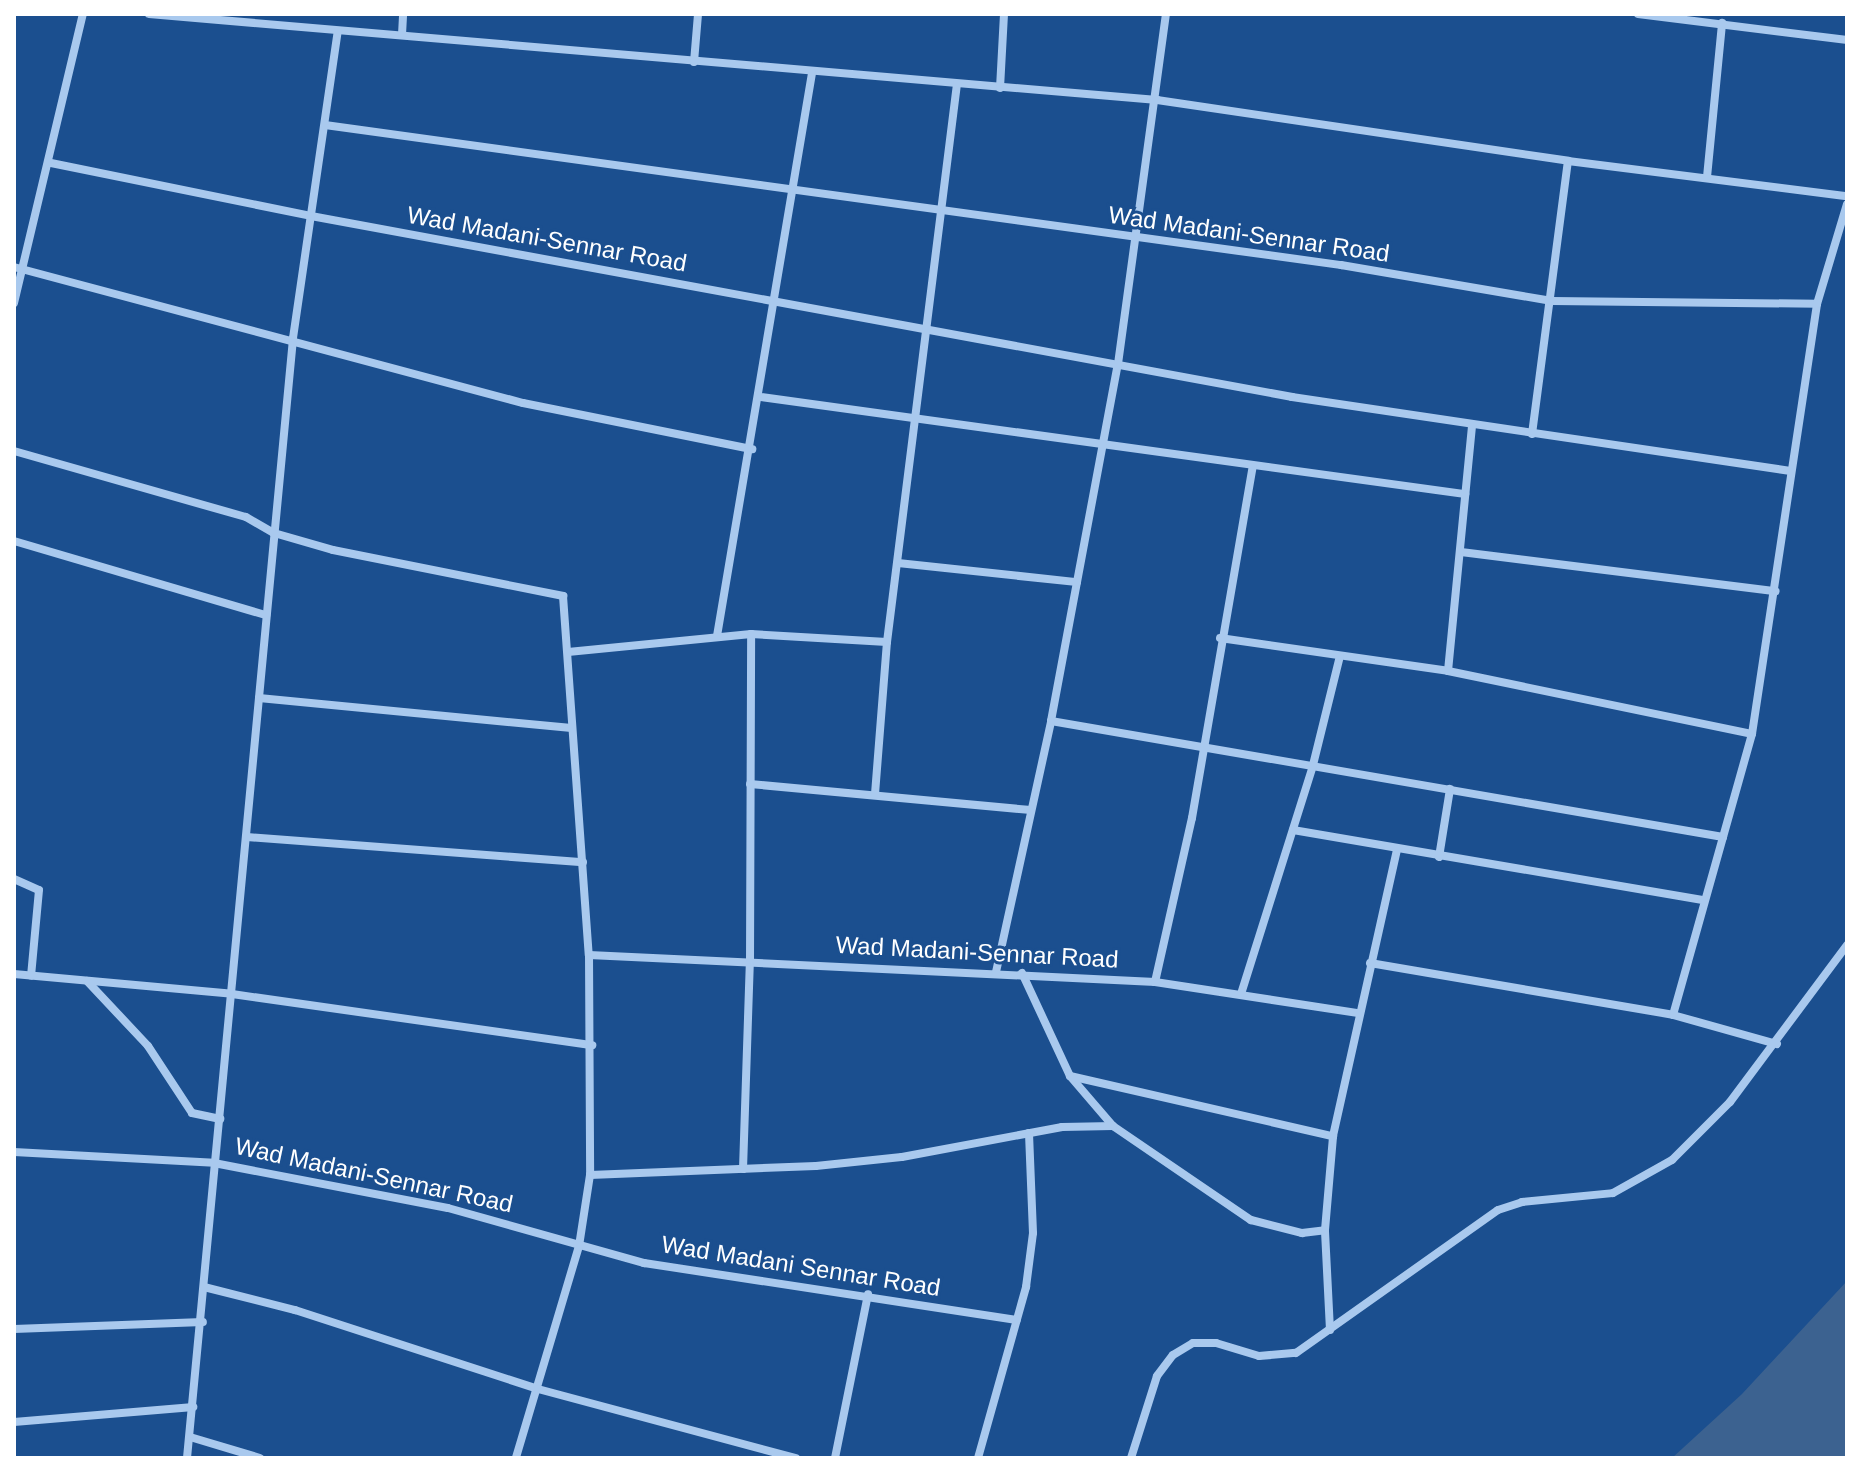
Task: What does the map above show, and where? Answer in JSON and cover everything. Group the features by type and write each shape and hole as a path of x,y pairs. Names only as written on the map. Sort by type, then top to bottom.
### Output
{"street":[{"path":"14,303 19,268 51,163 83,14"},
{"path":"149,14 812,73 1157,100 1568,161 1847,196"},
{"path":"402,35 403,14"},
{"path":"694,62 698,14"},
{"path":"1000,88 1004,14"},
{"path":"996,972 1051,721 1118,364 1138,239 1166,14"},
{"path":"1638,14 1847,40"},
{"path":"1707,177 1722,23"},
{"name":"Wad Madani-Sennar Road","path":"187,1458 203,1322 214,1163 293,338 338,31"},
{"path":"717,636 761,397 812,73"},
{"path":"875,794 887,642 957,84"},
{"name":"Wad Madani-Sennar Road","path":"325,125 1341,265 1552,301 1817,304"},
{"path":"1532,434 1552,301 1568,161"},
{"name":"Wad Madani-Sennar Road","path":"51,163 311,216 924,330 1472,425 1791,471"},
{"path":"1673,1015 1752,734 1817,304 1847,204"},
{"path":"19,268 293,338 523,403 752,449"},
{"path":"761,397 1465,494"},
{"path":"1448,671 1472,425"},
{"path":"14,451 246,517 274,533 333,550 553,592 567,605 572,728 589,955 592,1045 590,1175 579,1246 516,1458"},
{"path":"1155,982 1205,748 1220,638 1253,466"},
{"path":"14,541 266,615"},
{"path":"1461,552 1776,591"},
{"path":"898,563 1077,582"},
{"path":"568,652 751,634 887,642"},
{"path":"743,1169 750,960 751,634"},
{"path":"1220,638 1448,671 1752,734"},
{"path":"1241,994 1313,765 1340,656"},
{"path":"259,698 572,728"},
{"path":"1051,721 1723,837"},
{"path":"750,784 1031,810"},
{"path":"1439,857 1450,789"},
{"path":"1293,830 1704,900"},
{"path":"247,837 583,862"},
{"path":"1330,1330 1325,1230 1333,1136 1357,1013 1397,849"},
{"path":"14,879 39,890 31,976"},
{"path":"1131,1458 1146,1403 1173,1355 1193,1343 1216,1343 1278,1358 1330,1330 1498,1210 1613,1193 1672,1160 1702,1134 1777,1044 1847,945"},
{"name":"Wad Madani-Sennar Road","path":"589,955 750,960 1155,982 1357,1013"},
{"path":"1370,963 1673,1015 1777,1044"},
{"path":"1022,973 1070,1076 1113,1126 1251,1220 1302,1233 1325,1230"},
{"path":"14,974 232,994 592,1045"},
{"path":"87,981 148,1046 192,1113 220,1119"},
{"path":"1070,1076 1333,1136"},
{"path":"590,1175 743,1169 902,1157 1029,1133 1113,1126"},
{"path":"978,1458 1017,1320 1033,1233 1029,1133"},
{"name":"Wad Madani-Sennar Road","path":"14,1152 214,1163 387,1194 523,1226 579,1246"},
{"name":"Wad Madani Sennar Road","path":"579,1246 644,1263 868,1294 1017,1320"},
{"path":"204,1287 295,1310 538,1389 796,1458"},
{"path":"835,1458 868,1294"},
{"path":"14,1329 203,1322"},
{"path":"14,1422 193,1407"},
{"path":"190,1437 260,1458"}],"water":[{"path":"1847,1281 1847,1458 1672,1458 1742,1394"}]}
